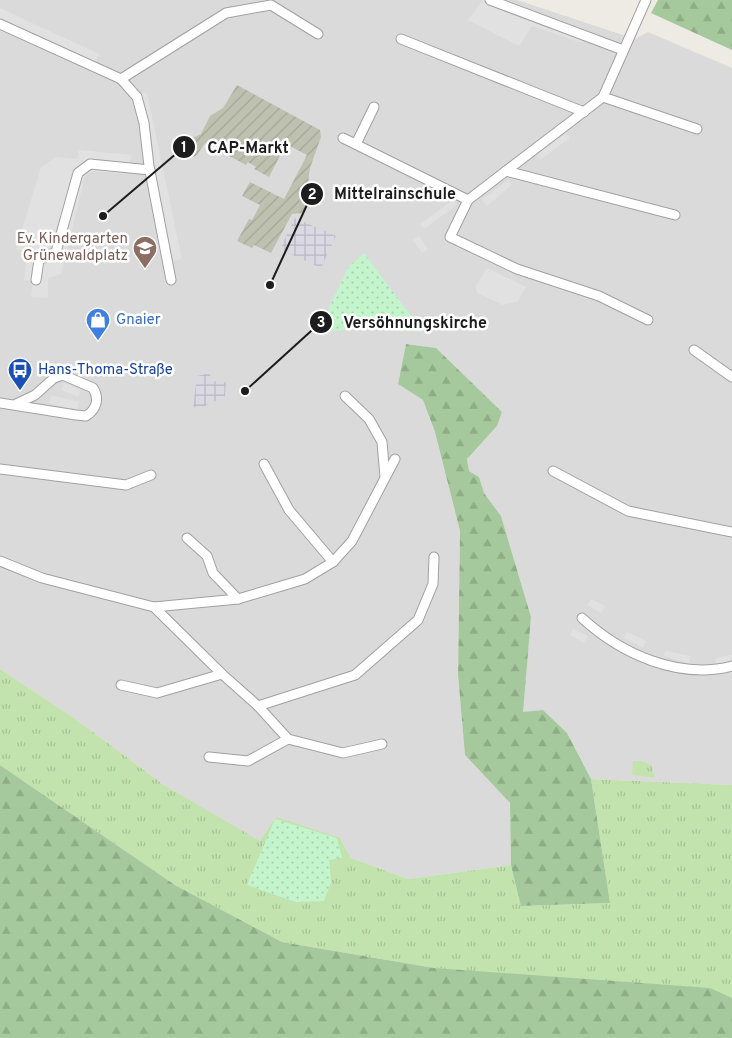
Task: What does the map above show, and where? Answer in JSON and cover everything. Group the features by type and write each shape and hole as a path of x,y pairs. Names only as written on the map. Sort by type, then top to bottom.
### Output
{"street":[{"path":"490,0 624,50"},
{"path":"646,0 603,97 468,200 450,237 517,269 599,296 648,320"},
{"path":"121,79 226,13 271,4 318,34"},
{"path":"0,24 121,79 137,97 144,123 150,170 171,280"},
{"path":"401,39 584,112"},
{"path":"603,97 697,129"},
{"path":"356,144 374,107"},
{"path":"344,138 468,200"},
{"path":"36,280 40,260 56,252 78,173 90,164 150,170"},
{"path":"506,170 675,215"},
{"path":"694,350 732,377"},
{"path":"0,403 86,416 95,408 97,399 94,388 63,376 54,378 35,394 14,405"},
{"path":"345,396 369,418 382,442 385,477"},
{"path":"0,561 42,578 154,608 238,599 305,579 333,562 352,541 395,459"},
{"path":"264,464 289,510 333,562"},
{"path":"0,469 126,485 151,475"},
{"path":"553,471 628,511 732,532"},
{"path":"187,538 207,556 213,573 238,599"},
{"path":"258,706 355,675 418,620 433,584 434,557"},
{"path":"154,608 258,706 288,739 343,753 382,744"},
{"path":"582,618 604,638 627,650 656,661 685,670 732,666"},
{"path":"121,686 156,693 222,674"},
{"path":"210,757 248,760 288,739"}],"shaded area":[{"path":"0,0 517,0 635,39 648,32 732,68 732,785 591,779 567,733 543,710 522,713 531,617 501,516 484,493 479,477 469,471 467,459 497,426 502,412 435,348 406,344 398,384 423,400 435,432 460,531 458,675 465,755 510,803 511,865 408,879 351,858 340,838 260,842 164,785 74,718 0,669"},
{"path":"483,0 585,37 582,43 532,26 519,46 468,20"},
{"path":"0,8 99,54 94,64 0,20"},
{"path":"237,85 320,130 321,137 310,168 308,183 316,193 302,213 292,214 271,253 254,245 252,248 237,241 249,219 252,220 260,205 242,196 250,182 284,199 307,155 286,144 269,177 254,169 256,167 248,162 246,165 205,143 196,156 187,158 173,147 201,134 210,116 223,108"},
{"path":"140,93 147,93 182,259 173,261"},
{"path":"566,133 570,138 540,160 536,155"},
{"path":"79,150 131,155 128,174 92,171 85,176 61,274 48,278 48,298 31,297 33,281 24,280 28,252 16,249 41,167 56,157 77,159"},
{"path":"508,180 512,185 487,206 482,200"},
{"path":"453,200 457,205 424,229 420,224"},
{"path":"295,218 336,236 321,268 280,249"},
{"path":"419,236 428,250 422,253 413,240"},
{"path":"487,268 526,287 518,301 503,305 477,293 476,286"},
{"path":"210,373 211,381 226,382 225,396 201,408 193,407 197,376"},
{"path":"64,383 81,390 78,397 61,390"},
{"path":"51,395 79,402 77,410 49,403"},
{"path":"591,599 605,606 601,613 587,605"},
{"path":"573,629 588,636 584,643 570,635"},
{"path":"627,632 646,641 643,648 624,638"},
{"path":"666,651 691,656 689,663 663,656"},
{"path":"732,655 732,663 715,665 716,658"}],"green space":[{"path":"658,0 732,0 732,50 651,13"},
{"path":"364,253 423,332 377,329 318,331 349,266"},
{"path":"406,344 436,348 502,412 497,426 467,459 469,471 479,477 484,493 501,516 531,617 523,712 543,710 567,733 591,779 610,903 521,906 511,865 510,803 465,755 458,675 460,531 435,432 423,400 398,384"},
{"path":"0,669 74,718 164,785 260,841 276,817 340,838 351,858 408,879 511,865 522,906 610,903 591,779 732,785 732,998 434,968 282,942 175,885 0,765"},
{"path":"633,761 641,761 651,765 655,778 632,775"},
{"path":"0,765 175,885 282,942 434,968 710,988 732,998 732,1038 0,1038"},
{"path":"275,819 337,838 342,858 329,860 331,882 324,901 296,902 247,885"}],"place":[{"name":"CAP-Markt","path":"103,216"},
{"name":"Ev. Kindergarten Grünewaldplatz","path":"145,269"},
{"name":"Mittelrainschule","path":"270,285"},
{"name":"Gnaier","path":"98,341"},
{"name":"Hans-Thoma-Straße","path":"20,391"},
{"name":"Versöhnungskirche","path":"245,391"}]}
